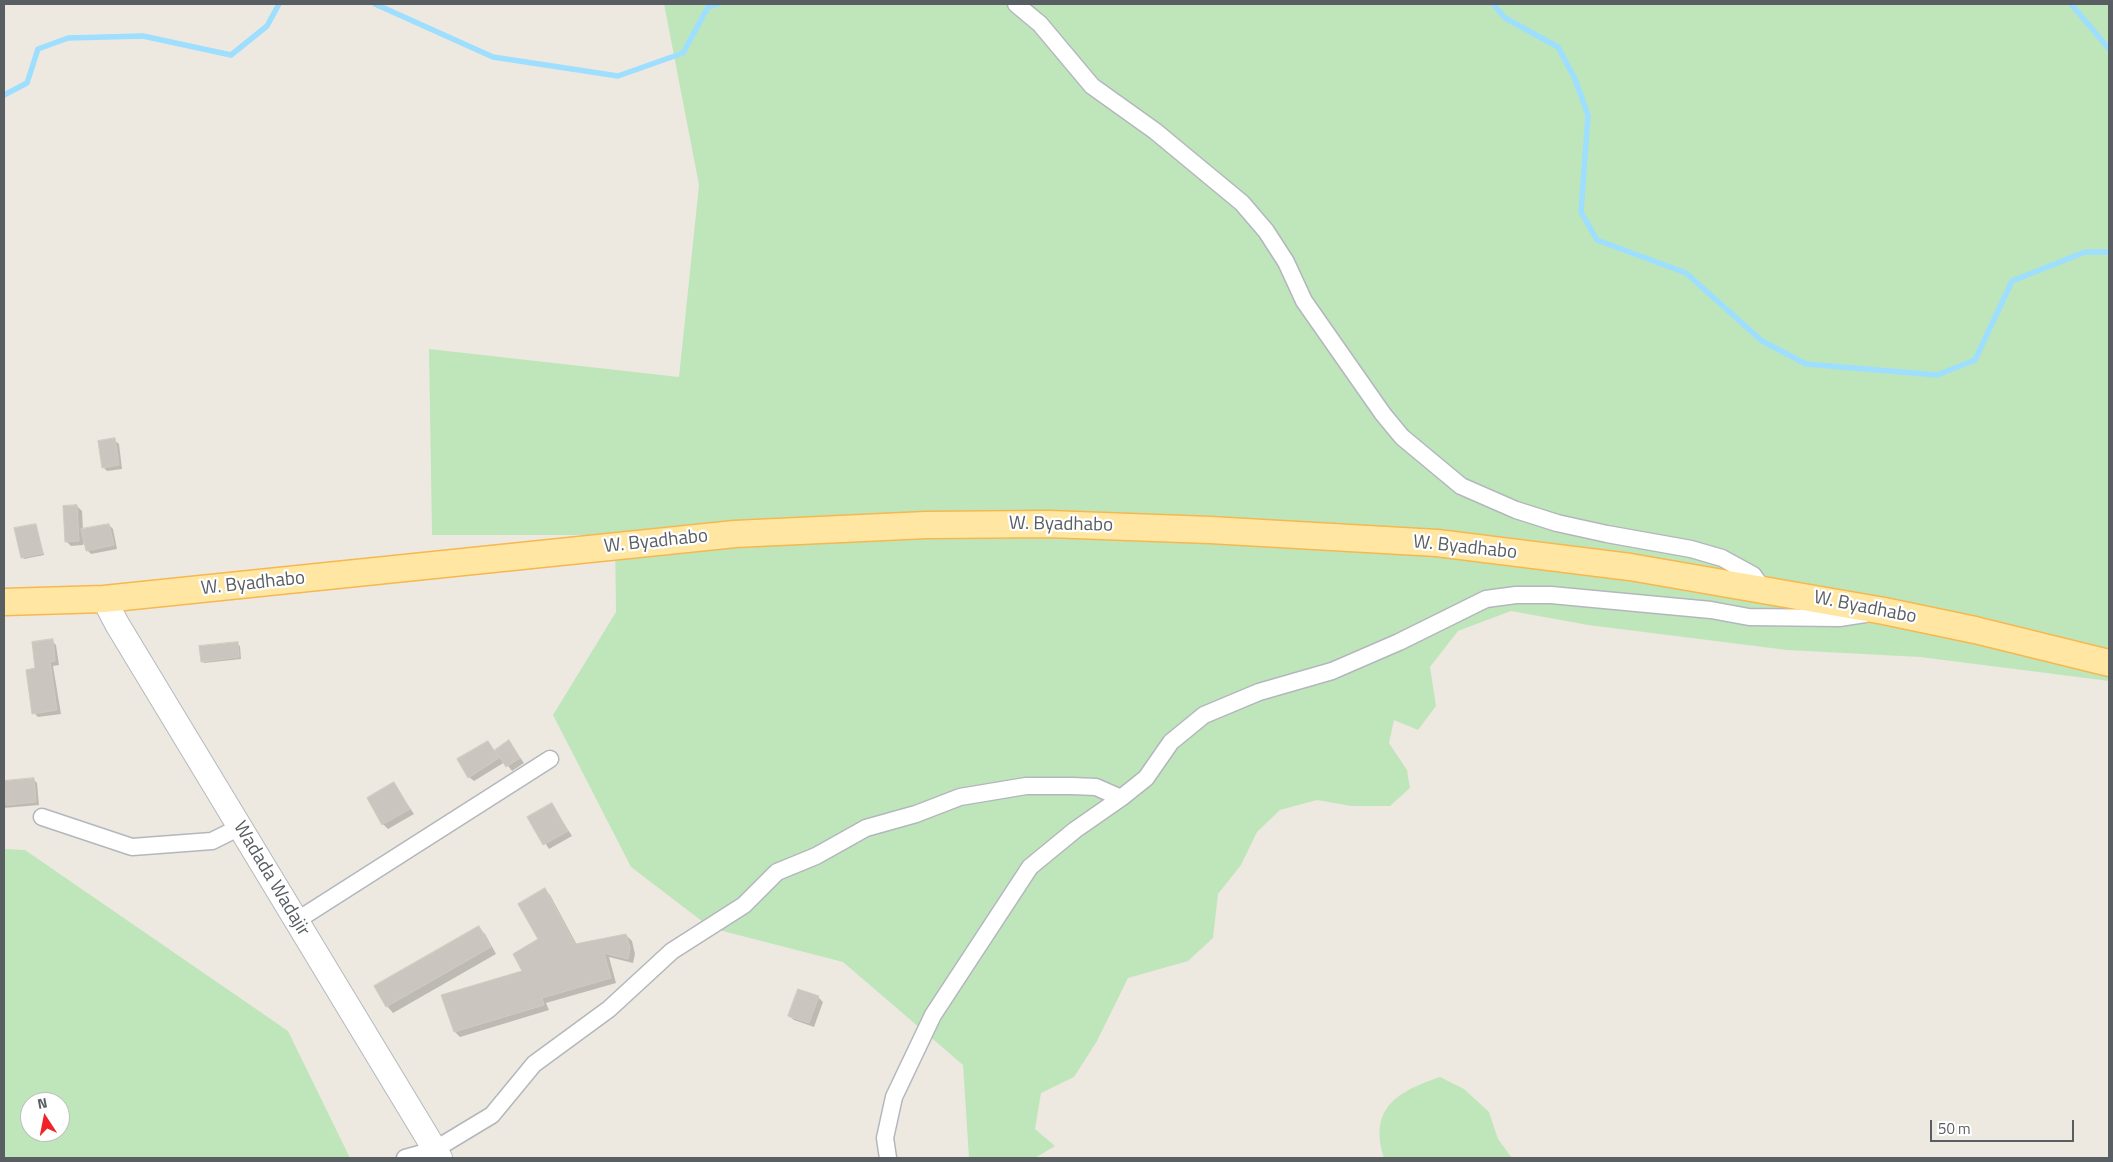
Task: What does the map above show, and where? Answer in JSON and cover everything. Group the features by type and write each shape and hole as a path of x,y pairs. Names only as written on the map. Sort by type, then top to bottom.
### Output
{"main road":[{"name":"W. Byadhabo","path":"4,602 104,599 735,534 926,525 1049,524 1210,530 1436,543 1630,567 1884,610 2109,663"}],"street":[{"path":"1016,4 1040,24 1092,86 1155,131 1242,203 1266,231 1286,262 1304,301 1383,414 1402,437 1461,486 1516,510 1558,523 1690,549 1722,558 1753,575 1763,589"},
{"path":"888,1158 885,1138 894,1097 933,1016 1030,867 1075,830 1146,778 1171,742 1204,715 1259,692 1332,670 1399,642 1486,599 1516,595 1551,595 1712,610 1750,617 1839,618 1884,610"},
{"name":"Wadada Wadajir","path":"104,599 117,624 437,1154"},
{"path":"296,921 550,759"},
{"path":"405,1158 437,1154 492,1115 534,1064 609,1009 672,951 744,905 777,872 816,856 866,828 916,814 960,797 1026,786 1072,786 1096,787 1121,798"},
{"path":"42,817 132,847 212,841 240,827"}],"green space":[{"path":"664,4 2109,4 2109,681 1920,657 1787,650 1588,625 1511,611 1458,631 1430,667 1436,706 1418,730 1394,720 1389,743 1407,770 1410,788 1390,806 1351,806 1317,800 1280,810 1257,832 1241,865 1218,894 1213,938 1188,961 1128,978 1097,1041 1074,1077 1041,1093 1035,1129 1055,1146 1035,1158 969,1158 963,1065 843,962 711,928 631,867 553,715 616,612 615,535 432,535 429,349 679,377 699,185"},
{"path":"4,849 25,850 288,1031 350,1158 4,1158"},
{"path":"1440,1077 1464,1089 1489,1112 1498,1139 1512,1158 1384,1158 1380,1141 1380,1126 1390,1104 1411,1089"}],"building":[{"path":"115,438 119,465 102,468 98,441"},
{"path":"77,505 79,541 65,542 63,506"},
{"path":"36,524 43,553 21,558 14,528"},
{"path":"109,524 114,545 86,551 81,529"},
{"path":"53,639 55,661 50,662 57,710 32,714 26,670 35,668 32,642"},
{"path":"238,642 239,657 201,662 199,646"},
{"path":"509,740 520,758 506,767 495,750"},
{"path":"488,741 499,758 468,778 457,759"},
{"path":"34,778 36,802 6,805 4,781"},
{"path":"394,782 410,809 382,825 367,798"},
{"path":"552,803 568,831 543,845 527,817"},
{"path":"545,888 575,944 626,934 630,948 628,959 604,953 611,978 542,998 544,1005 454,1032 441,995 522,971 513,954 538,939 518,904"},
{"path":"479,926 491,947 386,1007 374,986"},
{"path":"798,989 819,996 809,1023 788,1016"}],"waterway":[{"path":"4,95 27,83 38,49 68,38 143,36 231,55 267,26 279,4"},
{"path":"375,4 493,57 618,76 683,53 708,7 718,4"},
{"path":"1493,4 1505,18 1558,47 1575,79 1588,115 1581,212 1597,240 1686,273 1762,341 1806,364 1937,375 1975,360 2012,281 2085,252 2109,252"},
{"path":"2071,4 2109,49"}]}
